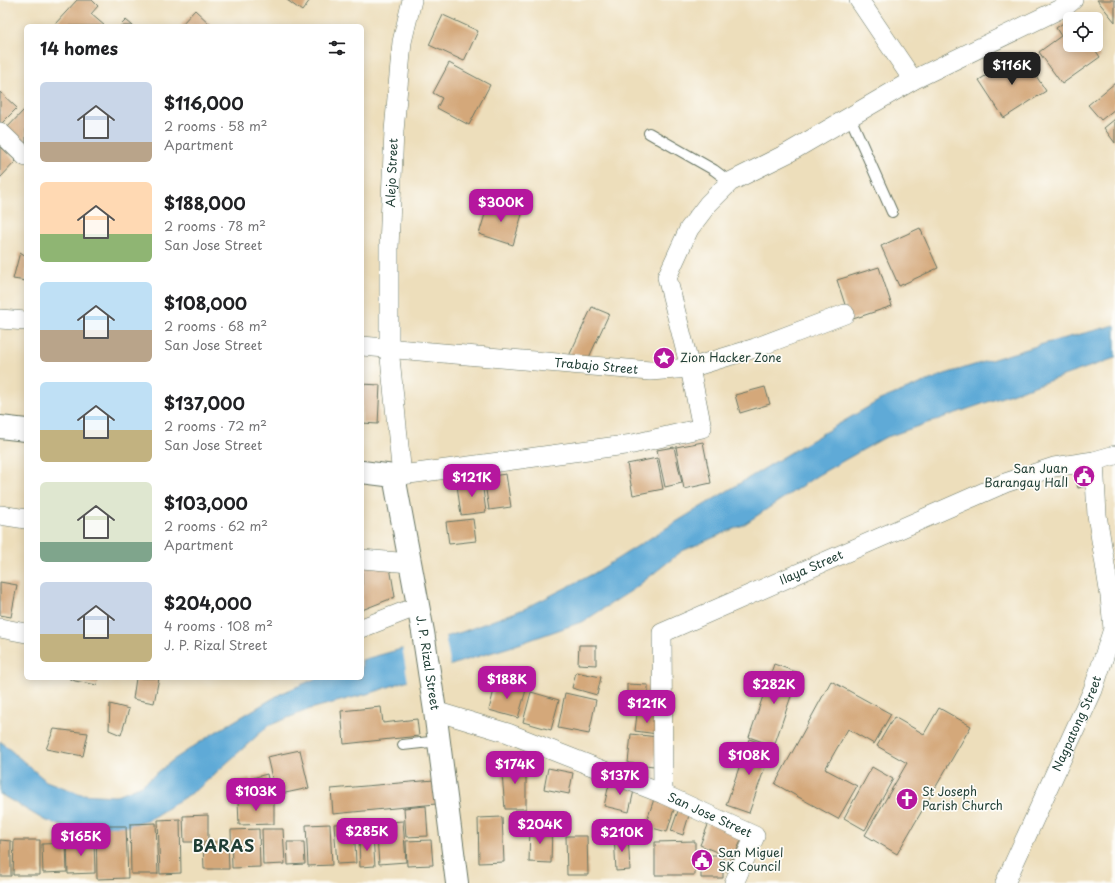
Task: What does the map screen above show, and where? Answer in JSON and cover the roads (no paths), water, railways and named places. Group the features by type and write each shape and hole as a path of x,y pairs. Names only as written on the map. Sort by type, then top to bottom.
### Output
{"main road":[{"path":"0,427 24,430"},
{"path":"364,472 398,476"},
{"name":"J. P. Rizal Street","path":"398,476 410,563 434,702 458,883"}],"street":[{"name":"Alejo Street","path":"398,476 389,348 389,247 394,131 402,42 412,0"},
{"path":"859,0 913,80"},
{"path":"398,476 633,444 702,428 690,368 667,277 689,229 708,204 730,182 788,153 913,80 1066,6 1073,0"},
{"path":"0,132 24,155"},
{"name":"Trabajo Street","path":"364,346 650,372 690,368 755,348 845,314"},
{"path":"0,319 24,321"},
{"name":"Ilaya Street","path":"663,794 662,633 1005,483 1054,467 1094,461 1115,455"},
{"name":"Nagpatong Street","path":"1005,883 1093,690 1113,629 1110,596 1097,515 1094,461"},
{"path":"0,515 24,519"},
{"path":"364,559 410,563"},
{"path":"364,627 418,606"},
{"path":"0,628 24,633"},
{"name":"San Jose Street","path":"434,702 508,734 663,794 755,836 734,883"}],"lane":[{"path":"850,117 892,212"},
{"path":"650,133 714,170 730,182"},
{"path":"403,745 439,741"}],"water":[{"path":"1115,325 1115,358 884,438 818,475 743,525 682,551 634,589 584,621 374,692 310,709 268,726 199,788 150,819 118,829 80,832 44,820 0,794 0,741 46,781 81,794 115,796 142,785 173,760 214,733 282,693 312,680 364,680 364,659 462,632 524,609 593,574 803,445 880,400 945,374 1043,344"}],"place":[{"name":"Zion Hacker Zone","path":"664,358"},
{"name":"San Juan Barangay Hall","path":"1084,476"},
{"name":"St Joseph Parish Church","path":"907,799"},
{"name":"San Miguel SK Council","path":"702,860"}],"district":[{"name":"BARAS","path":"224,846"}]}
